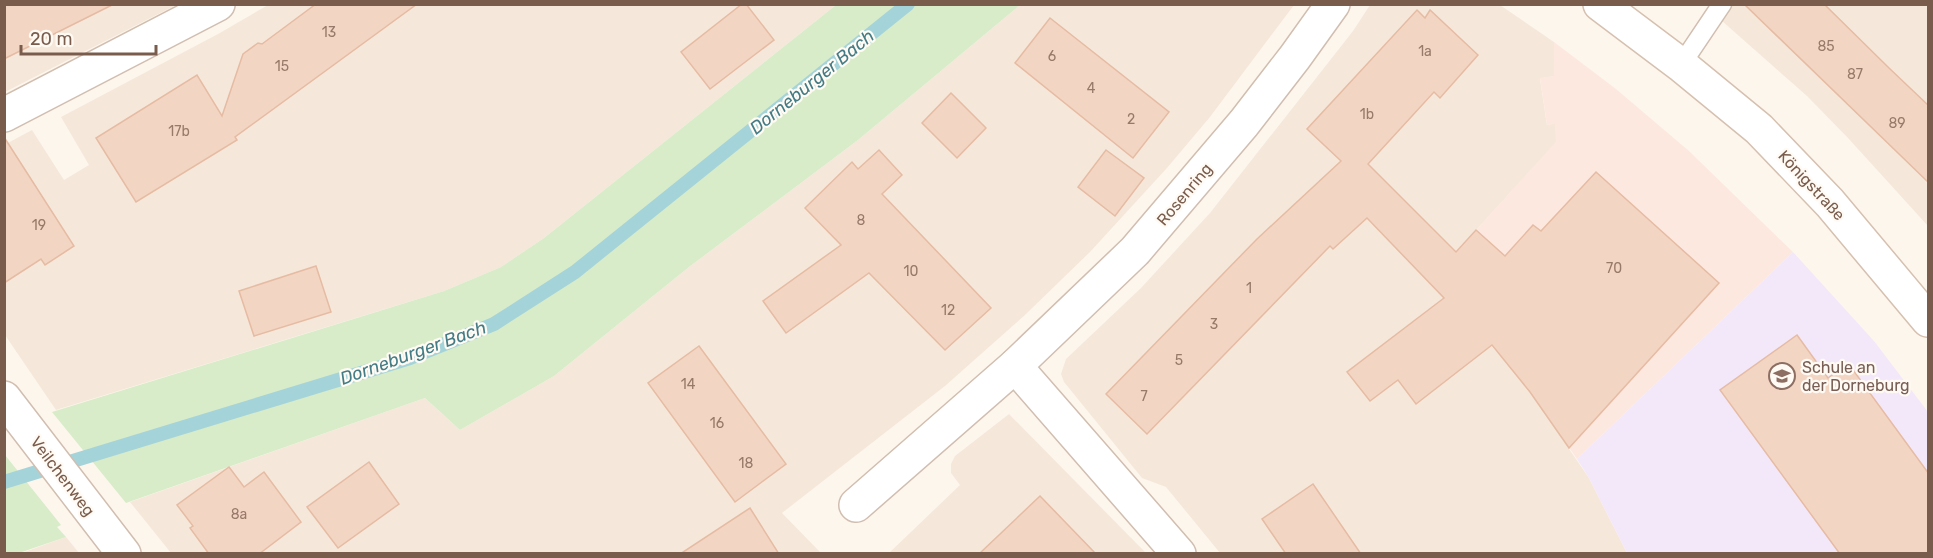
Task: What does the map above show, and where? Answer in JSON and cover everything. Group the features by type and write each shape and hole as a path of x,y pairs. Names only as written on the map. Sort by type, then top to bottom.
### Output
{"street":[{"path":"4,115 218,4"},
{"name":"Rosenring","path":"856,505 1015,366 1135,251 1244,123 1333,4"},
{"name":"Königstraße","path":"1600,4 1682,65 1759,129 1830,203 1929,320"},
{"path":"1015,366 1179,554"},
{"name":"Veilchenweg","path":"13,410 124,554"}],"lane":[{"path":"1682,65 1722,4"}],"shaded area":[{"path":"5,5 176,5 5,92"},
{"path":"268,5 836,5 544,238 501,267 444,291 56,410 5,335 4,145 32,130 64,180 89,165 61,117"},
{"path":"1020,5 1294,5 1210,117 1090,252 1025,315 945,386 782,513 821,553 171,553 130,502 425,398 460,430 554,376 689,267 858,140"},
{"path":"1370,5 1500,5 1554,42 1554,76 1540,79 1547,125 1556,123 1557,142 1456,252 1383,235 1499,354 1530,392 1589,478 1627,553 1220,553 1166,487 1142,478 1064,382 1061,374 1066,359 1141,288 1210,213 1353,31"},
{"path":"1732,5 1928,5 1928,226 1807,96 1722,21"},
{"path":"1554,42 1616,89 1689,151 1793,252 1577,459 1530,392 1499,354 1383,234 1411,207 1456,252 1556,142 1555,124 1547,125 1540,78 1554,76"},
{"name":"Schule an der Dorneburg","path":"1793,252 1874,341 1928,412 1928,553 1627,553 1577,459"},
{"path":"1009,414 1146,553 888,554 960,485 951,473 951,464 955,456"},
{"path":"66,537 79,553 19,554"}],"green space":[{"path":"836,5 1020,5 858,140 689,267 554,376 460,430 425,398 126,503 52,412 444,291 501,267 544,238"},
{"path":"5,455 61,525 57,527 66,537 19,553 5,553"}],"building":[{"path":"4,4 114,4 4,59"},
{"path":"316,4 417,4 235,137 237,140 136,202 96,138 197,75 222,116 243,54 258,43 262,44"},
{"path":"742,4 746,4 774,40 710,89 681,52"},
{"path":"1744,4 1824,4 1929,106 1929,183"},
{"path":"1417,10 1425,18 1430,10 1478,55 1440,98 1434,92 1368,164 1456,252 1476,230 1505,256 1533,225 1541,231 1596,172 1719,283 1569,448 1530,392 1492,345 1416,404 1398,380 1370,401 1347,372 1444,298 1367,218 1333,249 1330,246 1147,434 1106,394 1257,239 1341,161 1307,129"},
{"path":"1050,18 1169,112 1133,158 1015,63"},
{"path":"951,93 986,128 957,158 922,123"},
{"path":"4,137 74,246 45,265 41,259 4,283"},
{"path":"879,150 902,175 882,194 991,308 945,350 869,273 786,333 763,301 841,245 805,208 852,162 858,169"},
{"path":"1106,150 1144,178 1115,216 1078,187"},
{"path":"316,266 331,312 254,336 239,291"},
{"path":"1797,335 1828,378 1848,363 1929,474 1929,554 1840,554 1720,390"},
{"path":"699,346 786,464 735,502 648,383"},
{"path":"369,462 399,504 338,548 307,507"},
{"path":"229,467 244,487 264,472 301,522 259,554 209,554 190,528 193,526 177,505"},
{"path":"1313,484 1361,554 1286,554 1262,519"},
{"path":"1040,496 1096,554 979,554"},
{"path":"750,508 779,554 680,554"}],"waterway":[{"name":"Dorneburger Bach","path":"4,482 410,358 494,324 575,272 908,4"}],"place":[{"name":"Schule an der Dorneburg","path":"1782,376"}]}
